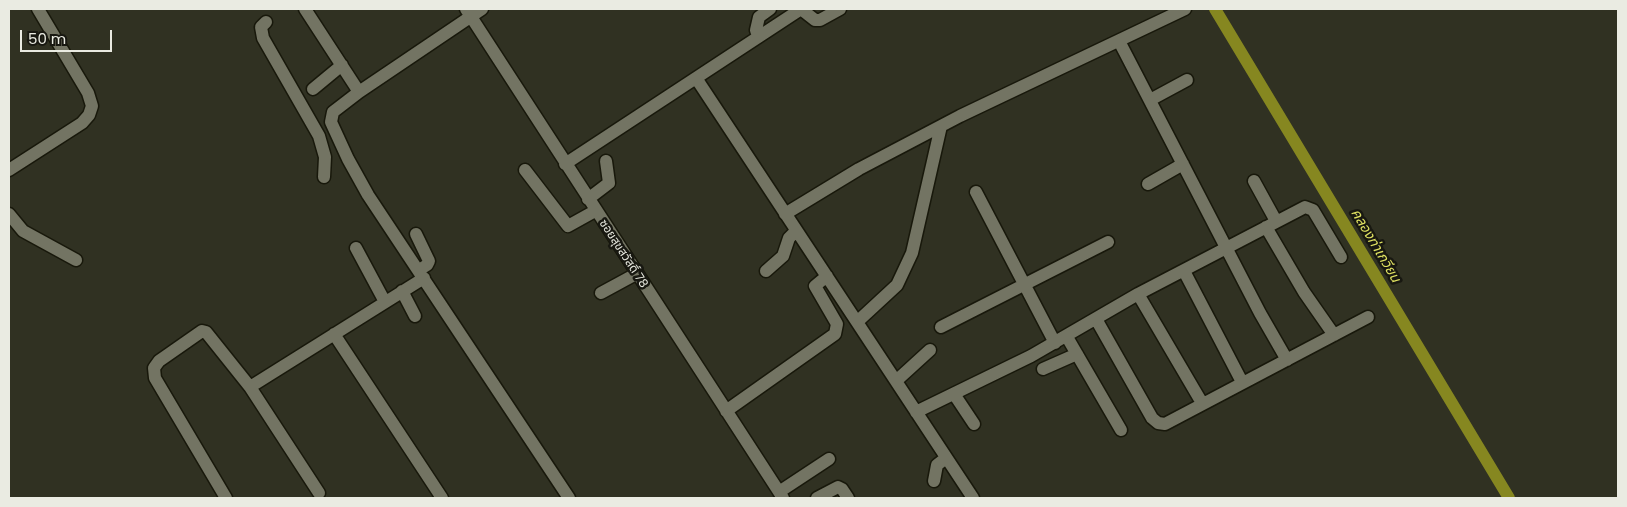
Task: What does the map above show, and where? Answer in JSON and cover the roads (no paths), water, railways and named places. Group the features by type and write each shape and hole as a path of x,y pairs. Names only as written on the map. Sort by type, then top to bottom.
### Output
{"street":[{"path":"9,170 82,123 89,115 92,106 88,93 38,9"},
{"path":"305,9 359,92"},
{"path":"312,122 330,117 333,112 359,92 468,12 482,9"},
{"path":"758,36 756,30 759,17 770,9"},
{"path":"565,164 801,9 815,20 840,9"},
{"path":"785,214 859,169 941,126 1184,9"},
{"name":"ซอยสุขสวัสดิ์ 78","path":"468,12 595,211 781,495"},
{"path":"266,22 261,27 263,38 312,122 324,149 324,177"},
{"path":"1119,41 1226,247 1288,360"},
{"path":"313,89 342,65"},
{"path":"696,78 973,498"},
{"path":"1150,100 1187,80"},
{"path":"330,117 348,160 365,190 569,498"},
{"path":"857,322 897,285 912,253 941,126"},
{"path":"588,199 609,183 606,161"},
{"path":"1148,184 1183,164"},
{"path":"525,170 568,226 595,211"},
{"path":"1254,181 1271,224 1304,292 1334,335"},
{"path":"976,192 1055,343"},
{"path":"916,412 1067,337 1138,294 1271,224 1309,207 1341,258"},
{"path":"9,214 23,231 76,260"},
{"path":"766,271 783,256 789,238 796,231"},
{"path":"250,387 402,291 421,274 429,261 416,234"},
{"path":"941,327 1108,242"},
{"path":"356,248 385,302"},
{"path":"1184,271 1242,382"},
{"path":"601,293 636,274"},
{"path":"726,411 835,334 837,324 815,286 827,276"},
{"path":"402,291 415,316"},
{"path":"1138,294 1202,403"},
{"path":"1096,319 1152,418 1158,423 1165,424 1368,317"},
{"path":"226,498 155,378 154,368 159,361 202,330 206,332 250,387 319,493"},
{"path":"334,334 442,498"},
{"path":"1067,337 1121,430"},
{"path":"896,381 930,350"},
{"path":"1043,369 1076,354"},
{"path":"954,394 974,424"},
{"path":"934,481 937,465 946,458"},
{"path":"781,495 829,459"},
{"path":"817,498 838,487 842,488 848,498"}],"waterway":[{"name":"คลองท่าเกวียน","path":"1215,9 1509,498"}]}
